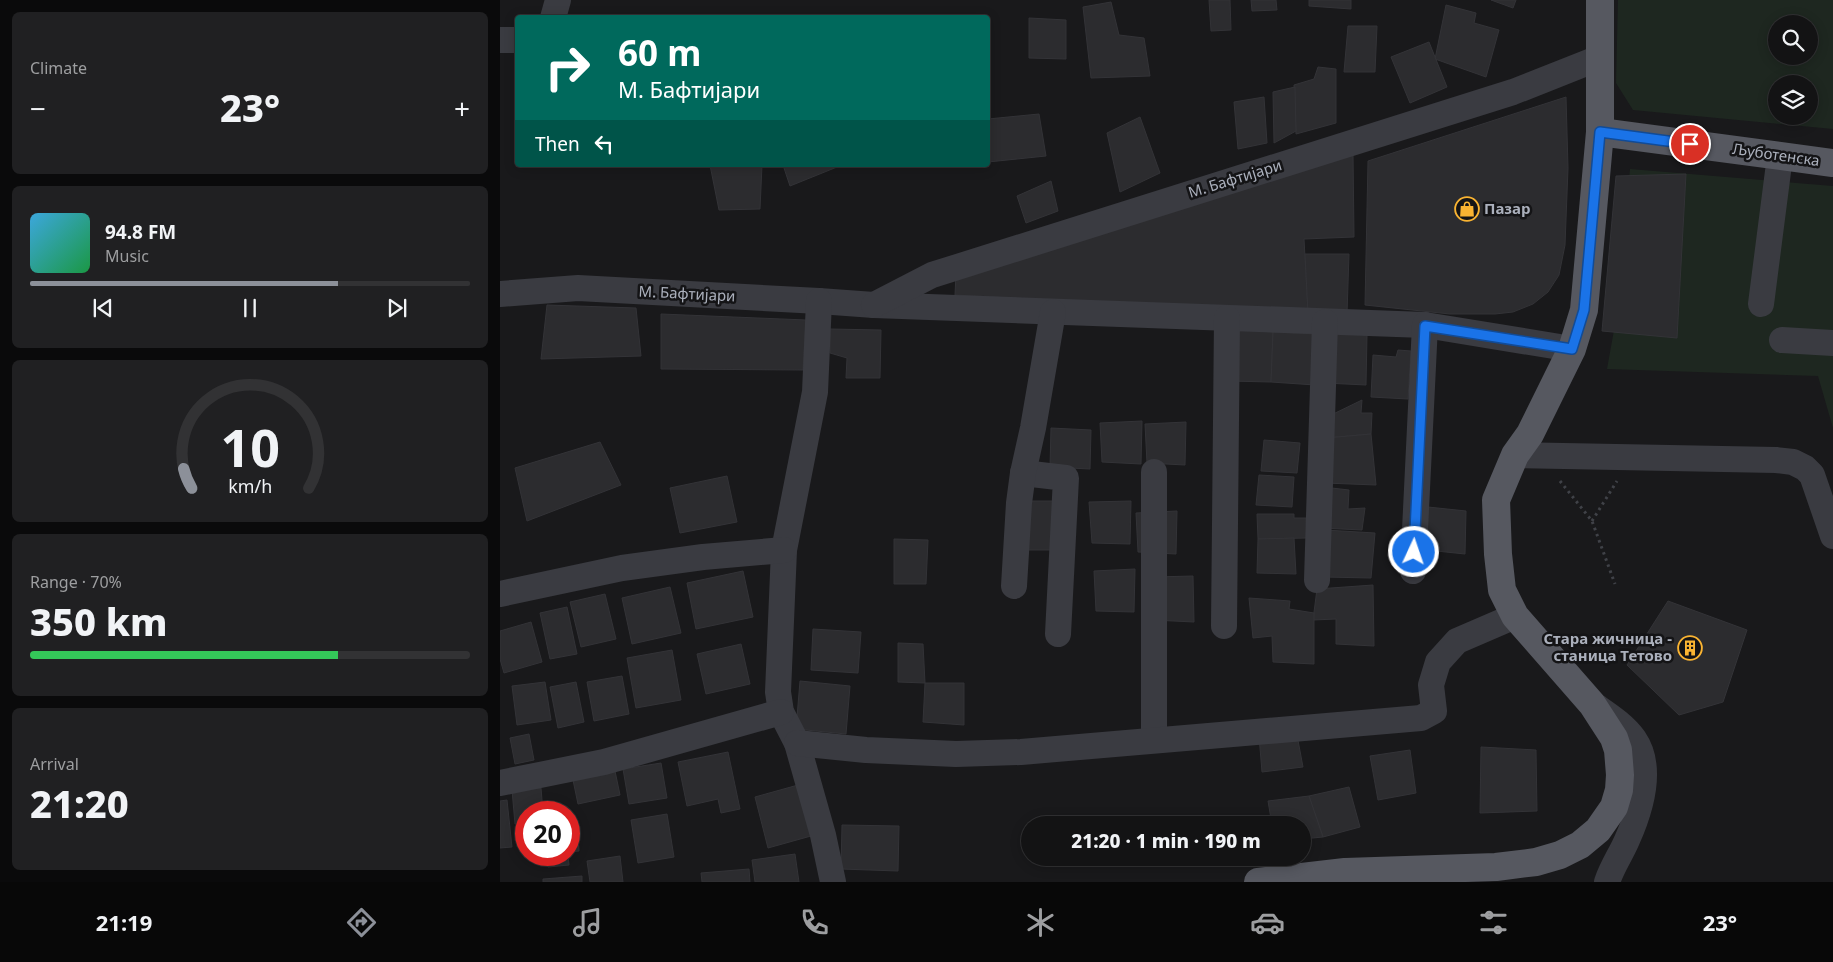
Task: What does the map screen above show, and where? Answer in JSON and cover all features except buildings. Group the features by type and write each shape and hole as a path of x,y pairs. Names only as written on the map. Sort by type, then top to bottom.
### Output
{"main road":[{"path":"1258,882 1345,872 1524,864 1548,859 1571,851 1590,838 1614,807 1619,790 1618,750 1607,725 1592,704 1515,616 1502,590 1498,554 1496,500 1527,455 1530,434 1572,349 1584,310 1600,132 1600,0"},
{"name":"Љуботенска","path":"1600,132 1833,163"}],"street":[{"path":"554,15 558,0"},
{"path":"500,40 515,40"},
{"name":"М. Бафтијари","path":"874,306 932,275 1513,92 1599,58"},
{"path":"1761,304 1780,156"},
{"name":"М. Бафтијари","path":"500,294 578,288 819,301 874,306 1425,326 1572,349"},
{"path":"819,301 815,392 784,550 777,675 781,712 797,743 823,835 833,882"},
{"path":"1014,586 1023,473 1033,428 1053,312"},
{"path":"1224,626 1226,318"},
{"path":"1318,580 1325,322"},
{"path":"1413,571 1425,326"},
{"path":"1782,340 1833,342"},
{"path":"1527,455 1793,462 1812,474 1833,536"},
{"path":"1154,472 1154,740"},
{"path":"1023,473 1066,478 1058,634"},
{"path":"500,594 622,568 784,550"},
{"path":"797,743 866,750 956,754 1021,752 1421,718 1434,711 1431,685 1438,662 1458,641 1515,616"},
{"path":"1592,704 1627,730 1637,744 1643,760 1644,773 1633,826 1607,882"},
{"path":"500,783 604,762 781,712"}],"path":[{"path":"1527,455 1592,521 1615,584"},
{"path":"1592,521 1632,457"}],"shaded area":[{"path":"1618,0 1833,0 1833,129 1791,125 1818,125 1818,75 1768,75 1768,123 1633,110 1616,83"},
{"path":"1630,169 1833,186 1833,428 1818,376 1607,369 1614,330"}],"place":[{"name":"Пазар","path":"1467,209"},
{"name":"Стара жичница - станица Тетово","path":"1690,648"}],"route":[{"path":"1414,552 1425,326 1572,349 1584,310 1600,132 1690,144"}]}
